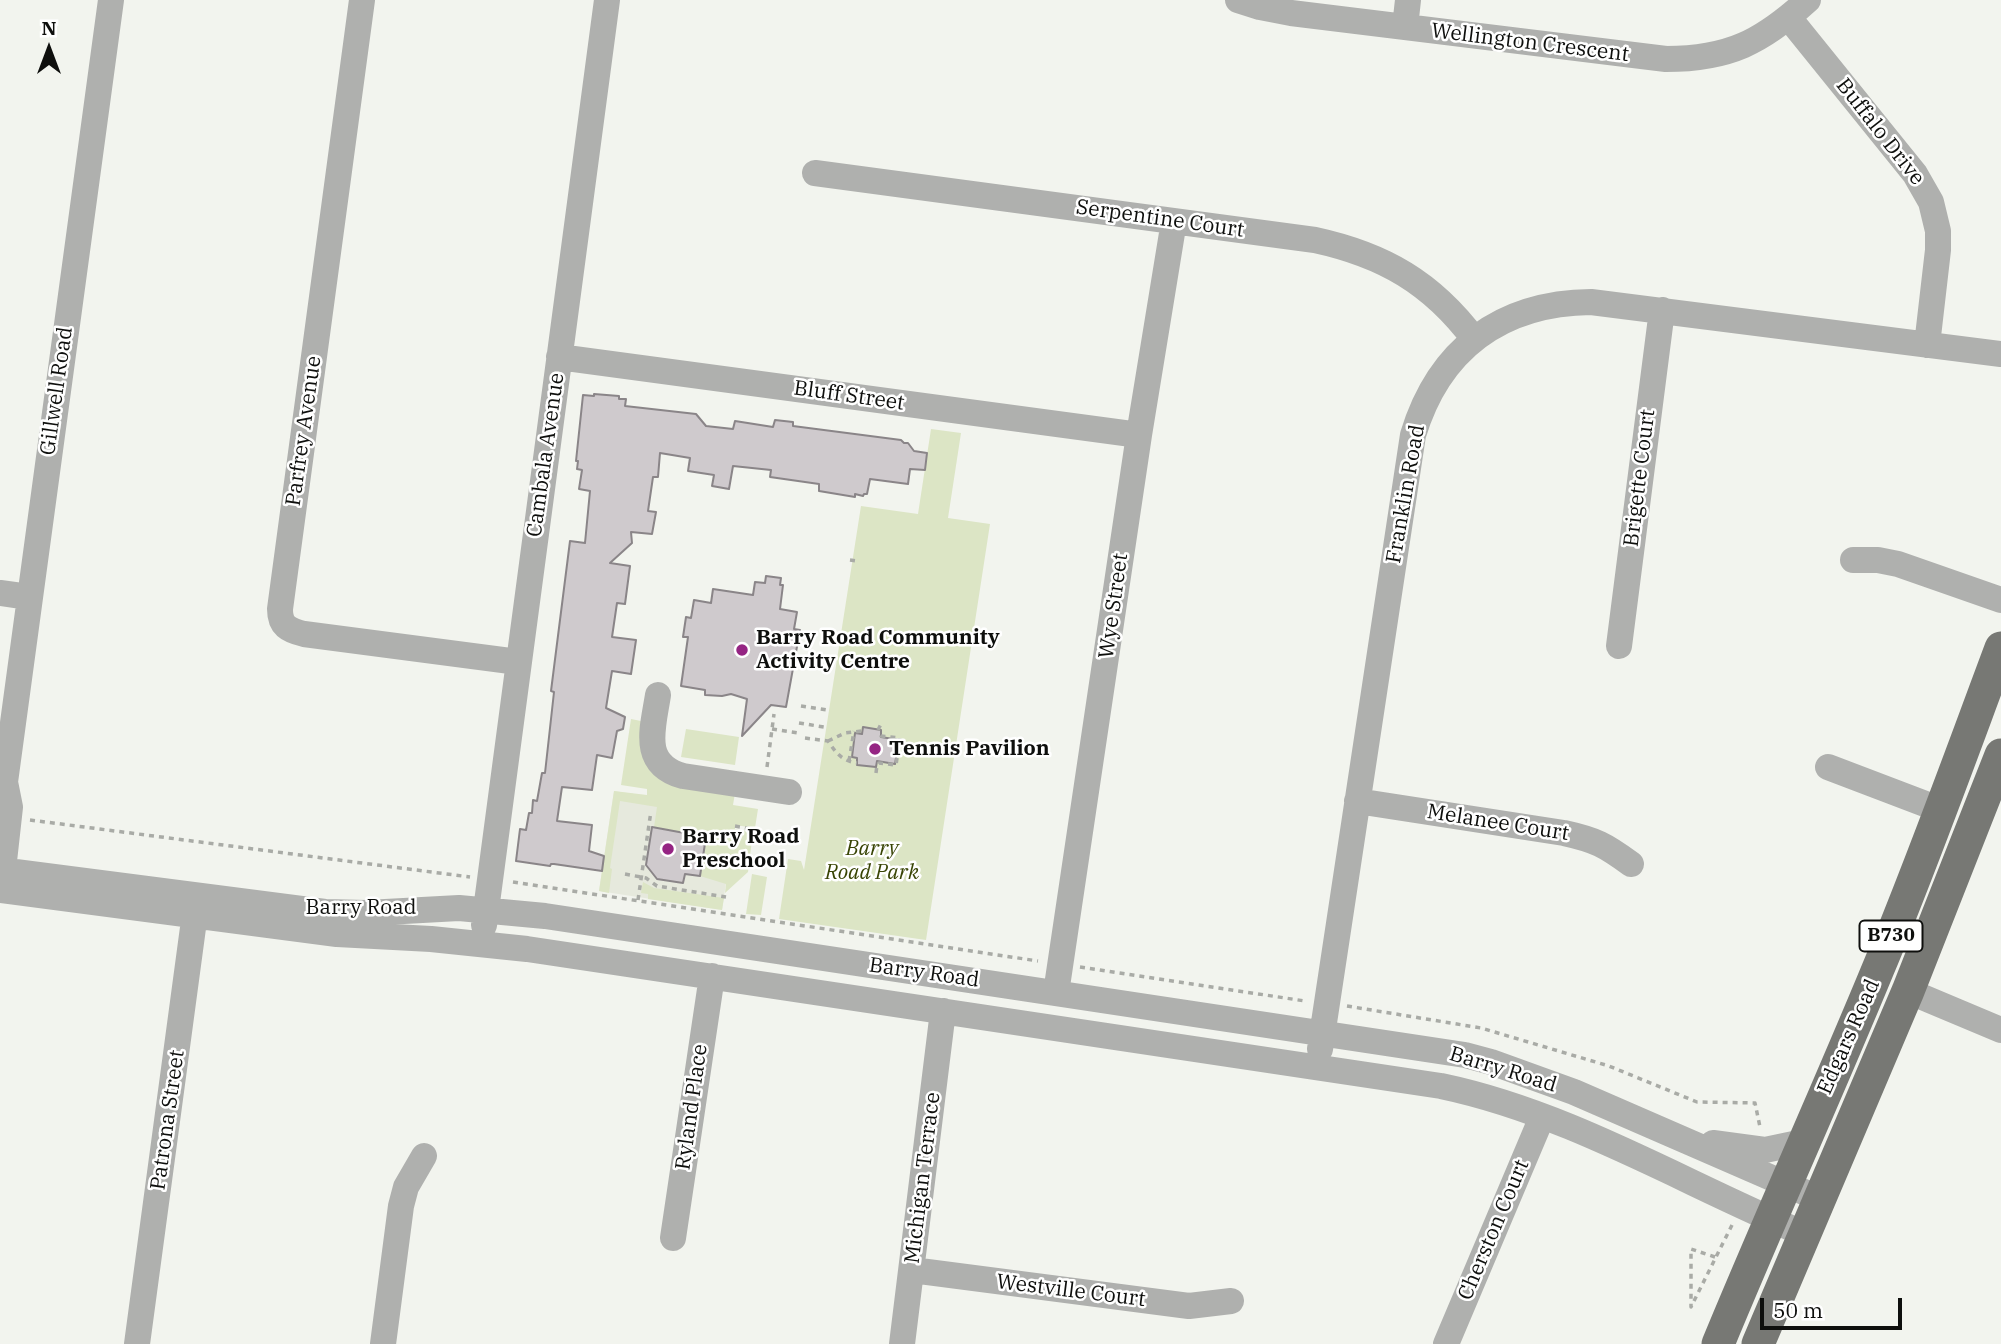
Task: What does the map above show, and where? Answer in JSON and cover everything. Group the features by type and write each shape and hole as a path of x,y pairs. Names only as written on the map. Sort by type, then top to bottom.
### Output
{"main road":[{"name":"Edgars Road","path":"1718,1344 1879,968 2001,648"},
{"name":"Edgars Road","path":"1758,1344 1908,991 2001,755"}],"street":[{"name":"Gillwell Road","path":"1,880 10,807 2,787 111,0"},
{"name":"Parfrey Avenue","path":"362,0 280,609 281,621 287,629 304,634 518,662"},
{"name":"Cambala Avenue","path":"481,944 607,0"},
{"name":"Wellington Crescent","path":"1238,0 1291,13 1637,57 1687,59 1734,50 1759,39 1798,9"},
{"path":"1405,27 1408,0"},
{"name":"Buffalo Drive","path":"1798,9 1915,174 1931,202 1938,231 1938,250 1927,345"},
{"name":"Serpentine Court","path":"815,173 1340,245 1368,255 1420,283 1444,303 1474,339"},
{"name":"Wye Street","path":"1056,993 1139,435 1174,221"},
{"name":"Franklin Road","path":"1318,1068 1413,435 1431,389 1447,367 1474,339 1499,323 1525,312 1570,302 1662,310 2001,354"},
{"name":"Brigette Court","path":"1619,646 1662,310"},
{"name":"Bluff Street","path":"559,357 1139,435"},
{"path":"1853,560 1878,560 1898,564 2001,600"},
{"path":"0,593 29,597"},
{"path":"658,695 652,741 656,759 671,773 789,792"},
{"path":"1828,767 1941,810"},
{"name":"Melanee Court","path":"1357,801 1587,838 1606,845 1631,864"},
{"name":"Barry Road","path":"1,880 196,906 337,934 481,944 712,976 1441,1086 1474,1093 1586,1134 1805,1234"},
{"name":"Barry Road","path":"196,906 367,913 459,908 545,916 1465,1055 1574,1092 1820,1199"},
{"name":"Patrona Street","path":"137,1344 196,906"},
{"name":"Ryland Place","path":"673,1238 712,976"},
{"path":"1908,991 2001,1030"},
{"name":"Michigan Terrace","path":"902,1344 943,1011"},
{"name":"Cherston Court","path":"1446,1344 1542,1117"},
{"path":"1680,1139 1765,1150 1803,1142"},
{"path":"383,1344 401,1206 406,1187 424,1156"},
{"name":"Westville Court","path":"912,1270 1189,1306 1231,1301"}],"path":[{"path":"850,560 857,561"},
{"path":"802,706 827,710"},
{"path":"767,769 774,714"},
{"path":"876,773 879,763 896,765 900,738 881,736 879,732 882,722"},
{"path":"799,723 824,727"},
{"path":"772,729 797,733"},
{"path":"849,761 854,731"},
{"path":"805,738 828,741 854,731 862,731"},
{"path":"828,741 838,756 857,763"},
{"path":"638,900 651,811"},
{"path":"735,826 756,830"},
{"path":"625,874 641,877 657,886 726,897"},
{"path":"1691,1249 1715,1257 1697,1294 1691,1307 1691,1249"}],"shaded area":[{"name":"Barry Road Preschool","path":"614,791 737,809 722,910 599,891"}],"green space":[{"name":"Barry Road Park","path":"931,429 961,433 948,518 990,524 926,940 779,919 788,859 801,861 804,870 861,506 918,514"},
{"path":"631,719 646,722 644,749 735,793 733,805 758,809 755,828 735,825 735,829 753,832 748,872 725,893 726,884 700,876 706,837 654,827 657,807 620,801 609,893 599,891 614,791 647,795 647,789 621,785"},
{"path":"686,729 739,737 735,765 681,757"},
{"path":"752,874 767,877 761,915 746,914"},
{"path":"643,882 654,888 724,898 722,910 648,899 648,894 641,893"}],"building":[{"path":"583,395 619,396 619,399 626,399 625,406 696,414 706,426 733,429 735,421 773,427 775,420 793,422 793,426 901,440 908,443 914,451 927,453 925,470 910,469 908,484 870,479 867,494 855,494 855,497 819,491 819,484 770,477 771,470 733,466 729,489 712,486 714,475 688,471 690,458 660,453 658,477 653,477 648,511 656,512 652,534 631,532 632,543 610,563 630,566 625,604 617,603 612,637 636,640 631,674 612,671 606,708 625,717 623,729 617,731 612,758 597,755 592,790 562,787 557,821 592,825 589,851 604,856 602,871 516,861 520,829 526,830 533,800 537,801 542,773 545,773 554,692 551,691 570,541 585,543 590,491 579,489 582,470 577,469 576,461"},
{"name":"Barry Road Community Activity Centre","path":"766,576 781,578 780,585 783,585 780,609 797,612 794,629 800,630 786,707 771,705 742,736 747,699 731,694 705,695 705,690 681,686 688,637 683,637 686,617 691,618 694,600 711,603 713,589 753,595 755,582 765,583"},
{"name":"Tennis Pavilion","path":"863,727 881,730 881,737 899,740 895,764 877,761 876,767 857,765 857,758 852,757 855,733 862,734"},
{"name":"Barry Road Preschool","path":"652,827 706,837 700,876 685,874 683,883 657,879 646,865"}],"place":[{"name":"Barry Road Community Activity Centre","path":"742,650"},
{"name":"Tennis Pavilion","path":"875,749"},
{"name":"Barry Road Preschool","path":"668,849"}]}
